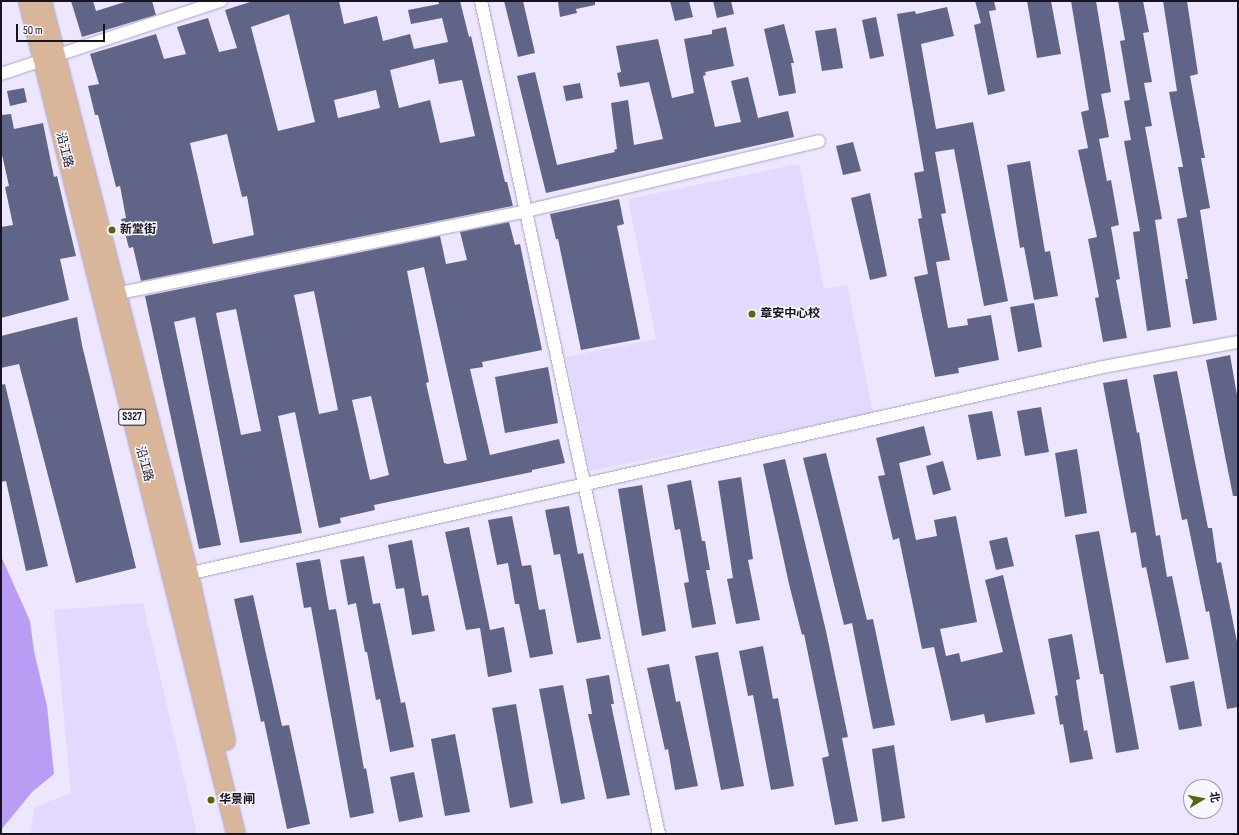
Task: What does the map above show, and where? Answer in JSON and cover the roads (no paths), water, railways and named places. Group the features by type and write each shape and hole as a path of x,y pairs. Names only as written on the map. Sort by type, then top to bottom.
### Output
{"main road":[{"name":"沿江路","path":"28,1 49,58 246,834"},
{"name":"沿江路","path":"42,1 49,58"},
{"name":"沿江路","path":"181,576 236,834"}],"street":[{"path":"1,74 221,1"},
{"path":"481,1 659,834"},
{"path":"109,296 526,211 819,141"},
{"path":"181,576 584,483 1102,367 1238,342"}],"place":[{"name":"新堂街","path":"112,230"},
{"name":"章安中心校","path":"752,314"},
{"name":"华景闸","path":"211,800"}]}
